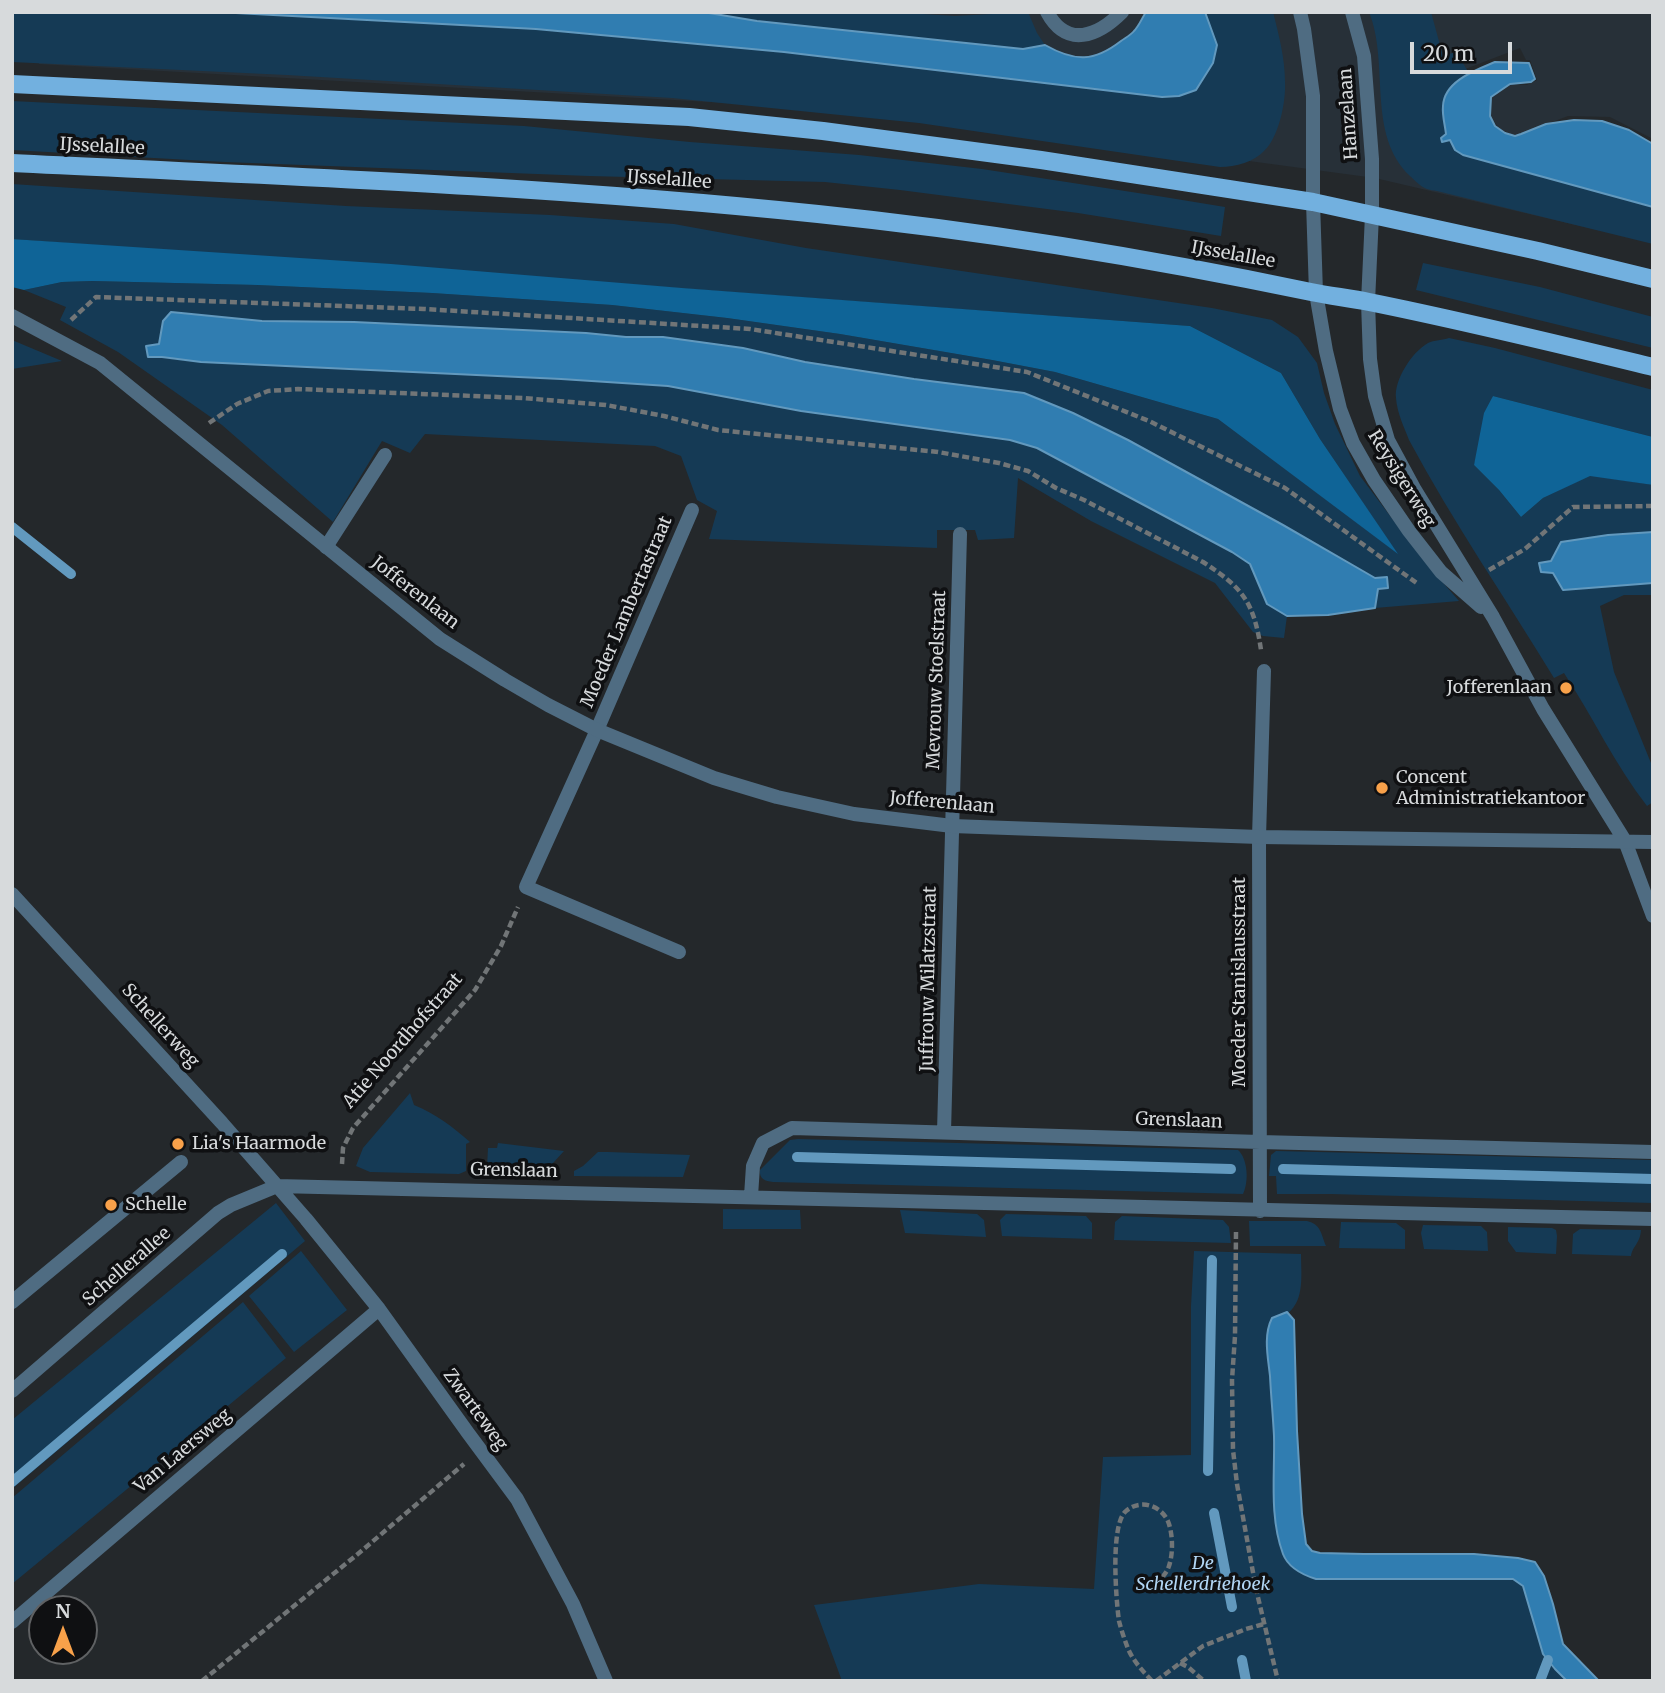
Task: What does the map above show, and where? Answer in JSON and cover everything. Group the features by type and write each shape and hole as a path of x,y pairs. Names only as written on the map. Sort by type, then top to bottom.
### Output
{"main road":[{"path":"12,84 689,117 823,131 1041,160 1313,202 1653,279"},
{"name":"IJsselallee","path":"12,163 424,184 673,200 821,214 1058,246 1243,278 1368,302 1653,367"}],"street":[{"path":"1047,12 1054,25 1070,34 1090,34 1109,25 1122,12"},
{"name":"Hanzelaan","path":"1300,12 1313,96 1313,202"},
{"name":"Hanzelaan","path":"1352,12 1364,57 1372,159 1372,215"},
{"path":"1313,202 1316,293"},
{"path":"1368,302 1372,215"},
{"name":"Reysigerweg","path":"1316,293 1325,351 1340,410 1353,443 1374,480 1441,572 1464,583"},
{"name":"Reysigerweg","path":"1368,302 1373,384 1388,440 1464,583 1493,617 1543,709 1625,841 1653,916"},
{"name":"Jofferenlaan","path":"12,316 100,363 440,639 516,686 597,730 714,778 778,797 854,814 952,826 1259,837 1653,842"},
{"path":"326,547 385,455"},
{"name":"Moeder Lambertastraat","path":"597,730 692,510"},
{"name":"Mevrouw Stoelstraat","path":"952,826 960,534"},
{"name":"Moeder Stanislausstraat","path":"1260,1211 1259,837 1264,671"},
{"path":"597,730 526,887 679,952"},
{"name":"Juffrouw Milatzstraat","path":"944,1132 952,826"},
{"name":"Schellerweg","path":"12,894 277,1186"},
{"name":"Grenslaan","path":"751,1196 753,1166 763,1143 792,1128 1653,1152"},
{"path":"12,1302 181,1162"},
{"name":"Grenslaan","path":"277,1186 1653,1219"},
{"name":"Zwarteweg","path":"277,1186 379,1309 517,1499 550,1558 606,1681"},
{"name":"Schellerallee","path":"12,1391 218,1213 230,1205 277,1186"},
{"name":"Van Laersweg","path":"12,1622 379,1309"}],"path":[{"path":"52,337 96,297 165,299 424,309 750,329 1027,372 1149,421 1285,488 1429,592 1464,583 1525,549 1573,507 1653,506"},
{"path":"190,436 237,404 268,391 298,389 523,398 606,405 718,430 939,452 999,463 1028,471 1056,488 1203,562 1227,578 1250,604 1259,633 1264,671"},
{"name":"Atie Noordhofstraat","path":"340,1187 343,1147 352,1128 475,990 501,946 526,887"},
{"path":"1237,1210 1232,1380 1233,1450 1255,1589 1278,1681"},
{"path":"202,1681 480,1450"},
{"path":"1157,1584 1168,1569 1171,1558 1172,1544 1168,1521 1163,1513 1152,1505 1137,1505 1124,1513 1120,1520 1116,1542 1119,1623 1137,1665 1154,1681 1203,1646 1265,1624"},
{"path":"1179,1663 1204,1681"}],"shaded area":[{"path":"23,12 1652,12 1653,139 1610,117 1568,116 1521,134 1510,134 1500,129 1490,117 1491,97 1505,86 1527,85 1537,80 1530,60 1526,60 1520,48 1455,73 1438,106 1653,243 1375,178 886,112 39,64"},
{"path":"217,12 703,12 757,21 1023,49 1045,45 1066,55 1084,57 1102,53 1130,35 1146,12 1205,12 1217,45 1213,63 1196,90 1179,96 1162,97 784,52 536,29"},
{"path":"1495,62 1529,63 1535,79 1531,82 1510,84 1491,97 1490,116 1495,126 1515,136 1546,124 1574,120 1602,121 1629,130 1653,144 1653,207 1463,155 1455,150 1450,140 1442,142 1441,138 1446,134 1443,106 1449,90 1462,78"},
{"path":"12,239 391,264 1190,326 1281,373 1320,439 1398,554 1218,419 1055,372 840,334 612,305 257,285 92,281 62,282 24,290 12,287"},
{"path":"171,312 262,321 354,322 663,337 743,348 805,362 914,379 1024,393 1128,440 1375,578 1387,577 1388,588 1378,589 1375,608 1328,615 1287,616 1267,604 1250,564 1232,552 1037,448 1010,440 801,411 668,386 148,357 146,346 159,344 163,321"},
{"path":"1493,396 1653,437 1653,485 1590,476 1543,498 1521,517 1474,465 1484,413"},
{"path":"1653,532 1653,583 1563,590 1553,573 1541,572 1539,563 1551,561 1561,542"},
{"path":"1287,1312 1294,1320 1297,1431 1306,1544 1312,1551 1320,1553 1474,1554 1535,1562 1544,1576 1563,1644 1599,1681 1567,1681 1555,1669 1543,1654 1523,1586 1513,1579 1316,1579 1301,1573 1288,1563 1279,1540 1274,1510 1274,1436 1267,1347 1272,1318"}],"green space":[{"path":"12,12 217,12 536,29 784,52 1162,97 1179,96 1217,45 1205,12 1273,12 1283,56 1285,90 1278,128 1265,150 1244,163 1220,167 919,123 672,98 12,62"},
{"path":"703,12 891,12 955,16 1028,12 1045,45 1023,49 757,21"},
{"path":"1369,12 1431,12 1443,56 1456,52 1469,73 1455,84 1444,119 1446,134 1455,150 1463,155 1653,207 1653,244 1419,185 1396,159 1388,140 1383,119 1375,32"},
{"path":"12,101 524,126 859,155 982,169 1225,207 1221,236 1078,213 825,182 225,162 12,150"},
{"path":"12,184 674,224 806,248 1212,308 1272,320 1298,337 1317,363 1335,424 1360,476 1425,562 1459,601 1375,608 1378,589 1375,578 1128,440 1024,393 914,379 805,362 743,348 663,337 262,321 170,312 159,344 148,357 668,386 801,411 1010,440 1037,448 1232,552 1250,564 1267,604 1287,616 1284,638 1253,632 1215,583 1091,521 1018,478 1014,538 978,540 975,530 937,530 937,548 709,539 717,511 697,500 681,456 655,446 425,434 410,453 382,441 333,522 222,425 118,352 60,320 66,307 24,290 62,282 92,281 257,285 612,305 840,334 1055,372 1218,419 1396,552 1320,439 1281,373 1190,326 12,239"},
{"path":"1423,263 1540,287 1653,317 1653,348 1416,290"},
{"path":"1449,338 1653,390 1653,437 1493,396 1474,465 1521,517 1543,498 1590,475 1653,485 1653,532 1608,535 1551,561 1539,563 1553,573 1563,590 1653,583 1653,595 1624,595 1600,606 1614,672 1653,768 1653,802 1647,806 1564,673 1554,678 1409,440 1397,404 1396,391 1401,375 1422,347 1430,342"},
{"path":"12,340 62,361 12,369"},
{"path":"410,1093 414,1105 444,1121 470,1142 466,1144 466,1171 459,1174 370,1172 356,1166 363,1148"},
{"path":"790,1140 1238,1150 1246,1165 1246,1183 1243,1194 773,1182 763,1179 760,1170"},
{"path":"498,1143 564,1151 543,1174 492,1173 487,1168 488,1148 497,1148"},
{"path":"1276,1151 1653,1160 1653,1203 1277,1194 1276,1176 1269,1176 1271,1155"},
{"path":"598,1152 690,1155 683,1177 574,1176 574,1171"},
{"path":"276,1203 305,1241 12,1489 12,1420"},
{"path":"723,1209 800,1210 801,1229 723,1229"},
{"path":"900,1210 977,1214 984,1220 986,1237 905,1233"},
{"path":"1006,1214 1086,1216 1092,1223 1092,1239 1002,1236 1000,1220"},
{"path":"1122,1216 1223,1220 1229,1227 1231,1243 1114,1240 1115,1222"},
{"path":"1249,1221 1312,1222 1320,1230 1326,1246 1250,1246"},
{"path":"1341,1222 1396,1223 1405,1230 1405,1249 1339,1248"},
{"path":"1423,1225 1481,1226 1487,1232 1488,1251 1424,1249 1421,1233"},
{"path":"1508,1227 1556,1230 1556,1254 1516,1252 1508,1241"},
{"path":"1580,1229 1641,1230 1631,1256 1572,1254 1573,1234"},
{"path":"301,1251 347,1310 294,1352 249,1296"},
{"name":"De Schellerdriehoek","path":"1194,1251 1301,1254 1300,1294 1288,1313 1294,1320 1302,1514 1306,1544 1312,1551 1474,1554 1535,1562 1544,1576 1563,1644 1599,1681 842,1681 814,1605 979,1584 1094,1589 1103,1457 1191,1455 1191,1306"},
{"path":"243,1302 286,1358 12,1584 12,1498"}],"waterway":[{"path":"12,527 71,574"},
{"path":"797,1157 1231,1169"},
{"path":"1283,1169 1653,1179"},
{"path":"12,1482 282,1254"},
{"path":"1208,1471 1212,1260"},
{"path":"1214,1513 1232,1607"},
{"path":"1242,1660 1246,1681"},
{"path":"1540,1681 1548,1660"}],"place":[{"name":"Jofferenlaan","path":"1566,688"},
{"name":"Concent Administratiekantoor","path":"1382,788"},
{"name":"Lia's Haarmode","path":"178,1144"},
{"name":"Schelle","path":"111,1205"}]}
